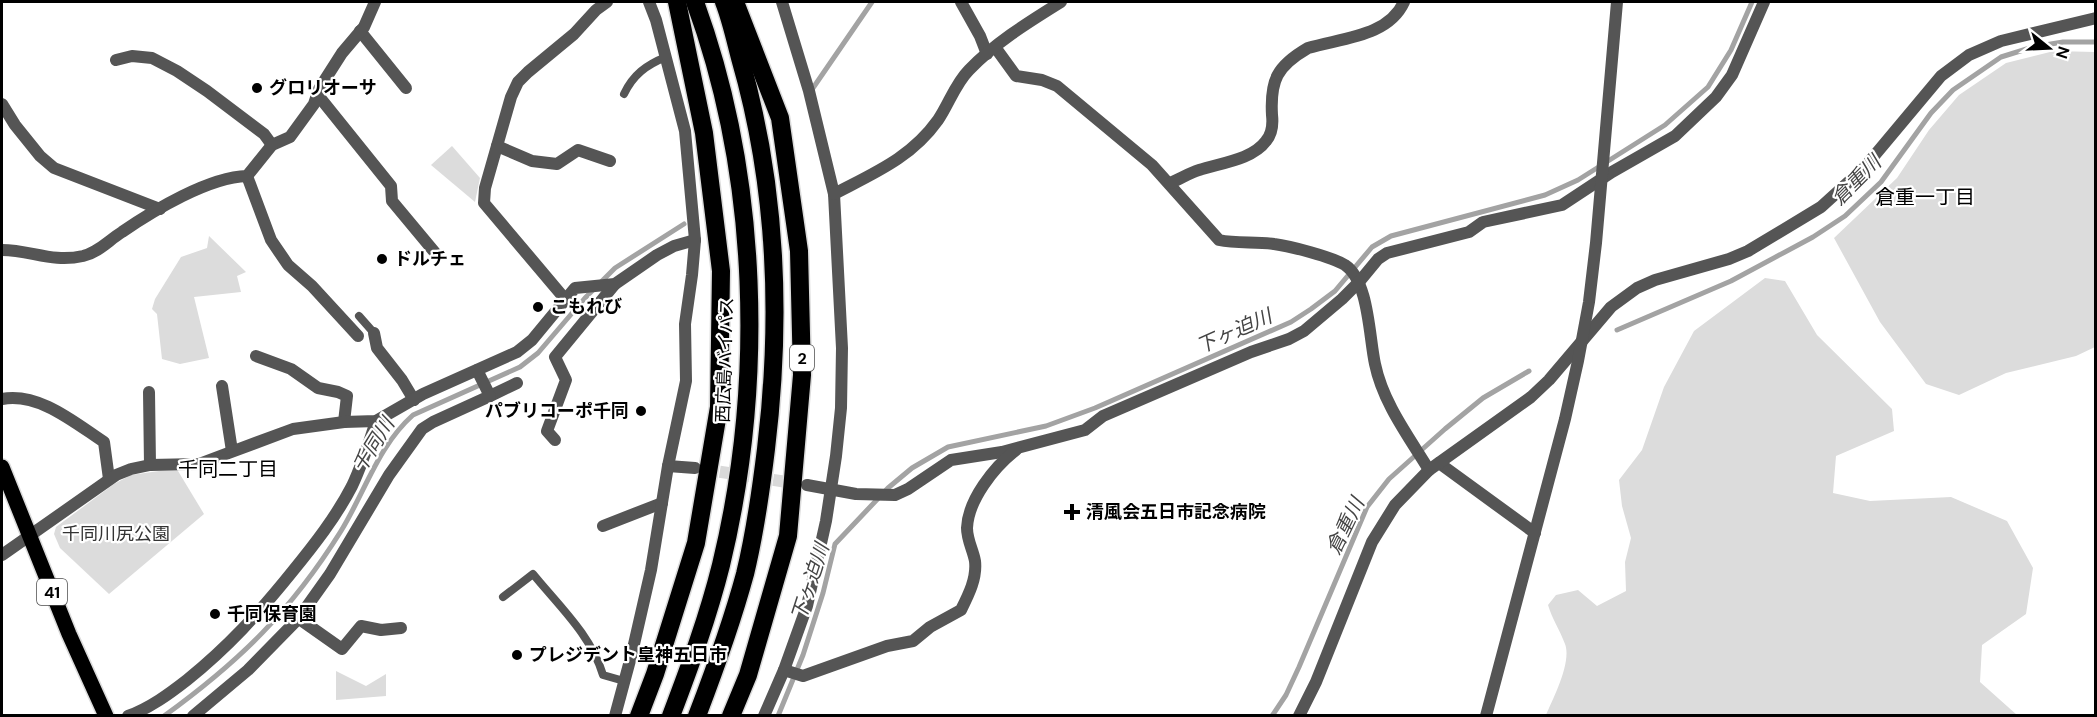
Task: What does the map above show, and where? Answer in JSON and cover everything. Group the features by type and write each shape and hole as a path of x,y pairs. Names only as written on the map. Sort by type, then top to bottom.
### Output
{"highway":[{"path":"639,716 656,674 696,543 719,407 722,271 704,133 677,2"},
{"name":"西広島バイパス","path":"671,716 696,649 721,565 736,487 747,397 750,306 746,229 736,156 723,93 695,2"},
{"name":"2","path":"697,716 720,656 745,573 761,489 772,403 775,308 772,227 763,154 748,84 724,2"},
{"name":"2","path":"731,716 748,675 788,536 802,375 799,251 780,118 735,2"}],"main road":[{"name":"41","path":"2,467 81,663 106,716"}],"street":[{"path":"2,250 14,250 46,258 86,256 160,209 223,178 247,176 272,145 290,137 314,104 317,94 336,61 364,27 375,2"},
{"path":"565,299 484,203 485,188 511,97 518,82 607,2"},
{"path":"615,716 649,578 668,466 686,381 685,324 694,240 685,131 649,2"},
{"path":"764,716 785,670 807,606 821,547 841,408 842,348 834,194 809,91 782,2"},
{"path":"961,2 980,36 1017,76 1049,82 1063,90 1152,165 1219,240 1276,244 1344,264 1357,279 1375,366 1386,397 1422,459 1535,533"},
{"path":"834,194 879,171 917,146 939,119 967,72 1007,37 1061,2"},
{"path":"1170,183 1199,170 1239,158 1260,147 1267,141 1271,131 1271,94 1273,81 1277,74 1308,48 1383,27 1400,11 1404,2"},
{"path":"1486,716 1535,533 1583,338 1596,243 1617,2"},
{"path":"807,485 874,496 895,495 909,489 951,460 1002,452 1085,430 1103,416 1304,331 1387,253 1469,232 1483,222 1562,205 1601,179 1675,136 1716,97 1732,75 1764,2"},
{"path":"1299,716 1316,682 1372,542 1395,505 1434,467 1531,397 1564,362 1606,311 1637,288 1655,280 1720,262 1748,251 1821,207 1864,168 1941,76 1969,55 2010,38 2096,18"},
{"path":"360,31 406,88"},
{"path":"116,60 132,56 152,58 177,71 264,134 272,145"},
{"path":"317,94 391,186 392,201 437,255"},
{"path":"2,104 15,125 40,156 54,168 160,209"},
{"path":"497,146 532,161 558,164 578,150 610,161"},
{"path":"247,176 271,240 288,266 312,286 358,336"},
{"path":"555,440 547,431 566,380 555,357 611,284 657,255 674,246 694,240"},
{"path":"2,555 109,479 131,469 150,465 199,464 287,431 376,421 414,400 479,373 516,352 532,340 575,288 611,284"},
{"path":"374,333 377,348 402,380 414,400"},
{"path":"256,356 291,369 318,388 347,396 344,423"},
{"path":"479,373 489,395"},
{"path":"193,716 248,670 298,618 330,574 389,476 422,429 517,383"},
{"path":"222,386 232,451"},
{"path":"149,392 150,465"},
{"path":"2,399 8,398 48,406 104,442 109,479"},
{"path":"129,716 158,701 208,663 243,631 280,587 335,515 352,486 376,421"},
{"path":"785,670 803,676 887,645 913,641 930,627 962,610 975,576 975,559 967,531 968,520 988,478 1004,459 1019,447"},
{"path":"668,466 695,468"},
{"path":"603,526 662,503"},
{"path":"298,618 342,649 361,626 381,630 400,628"}],"lane":[{"path":"624,94 637,74 666,57"},
{"path":"358,316 374,333"},
{"path":"503,597 532,574 584,634 599,659 603,675 624,681"}],"green space":[{"path":"2054,51 2095,52 2095,347 2076,356 2006,373 1959,395 1926,384 1880,322 1834,238 1897,178 1929,130 1959,95 2006,63"},
{"path":"452,146 480,178 475,202 431,165"},
{"path":"209,236 246,272 237,276 241,292 194,297 209,358 180,364 162,359 157,314 152,309 155,299 181,257 207,248"},
{"path":"1765,278 1785,281 1817,335 1892,409 1894,431 1836,456 1833,493 1870,501 1951,497 2007,521 2033,568 2026,614 1982,645 1980,682 2017,715 1546,715 1561,680 1566,660 1565,644 1548,605 1556,595 1578,590 1597,606 1626,591 1625,562 1631,538 1622,506 1619,480 1642,450 1664,387 1694,331"},
{"name":"千同川尻公園","path":"178,471 204,514 109,594 60,548 54,534 56,527 114,484 131,475"},
{"path":"336,671 366,686 386,674 386,696 336,700"}],"waterway":[{"name":"千同川","path":"813,88 872,2"},
{"name":"下ヶ迫川","path":"778,716 803,655 823,593 835,544 888,488 912,468 948,447 1046,426 1095,408 1291,322 1335,291 1372,247 1391,236 1545,195 1578,180 1665,125 1708,87 1731,50 1752,2"},
{"name":"倉重川","path":"1617,330 1731,281 1813,237 1845,216 1881,182 1931,113 1953,90 2001,57 2033,47 2063,42 2096,42"},
{"name":"千同川","path":"164,716 240,654 262,633 303,586 341,531 390,441 413,415 520,367 538,353 585,298 615,268 684,224"},
{"name":"倉重川","path":"1272,716 1286,695 1299,667 1367,507 1389,479 1445,429 1483,398 1529,371"}],"tunnel":[{"path":"702,469 800,484"}],"place":[{"name":"グロリオーサ","path":"257,88"},
{"name":"ドルチェ","path":"382,259"},
{"name":"こもれび","path":"538,307"},
{"name":"パブリコーポ千同","path":"641,411"},
{"name":"清風会五日市記念病院","path":"1072,512"},
{"name":"千同保育園","path":"215,614"},
{"name":"プレジデント皇神五日市","path":"517,655"}],"district":[{"name":"倉重一丁目","path":"1925,197"},
{"name":"千同二丁目","path":"228,469"}]}
